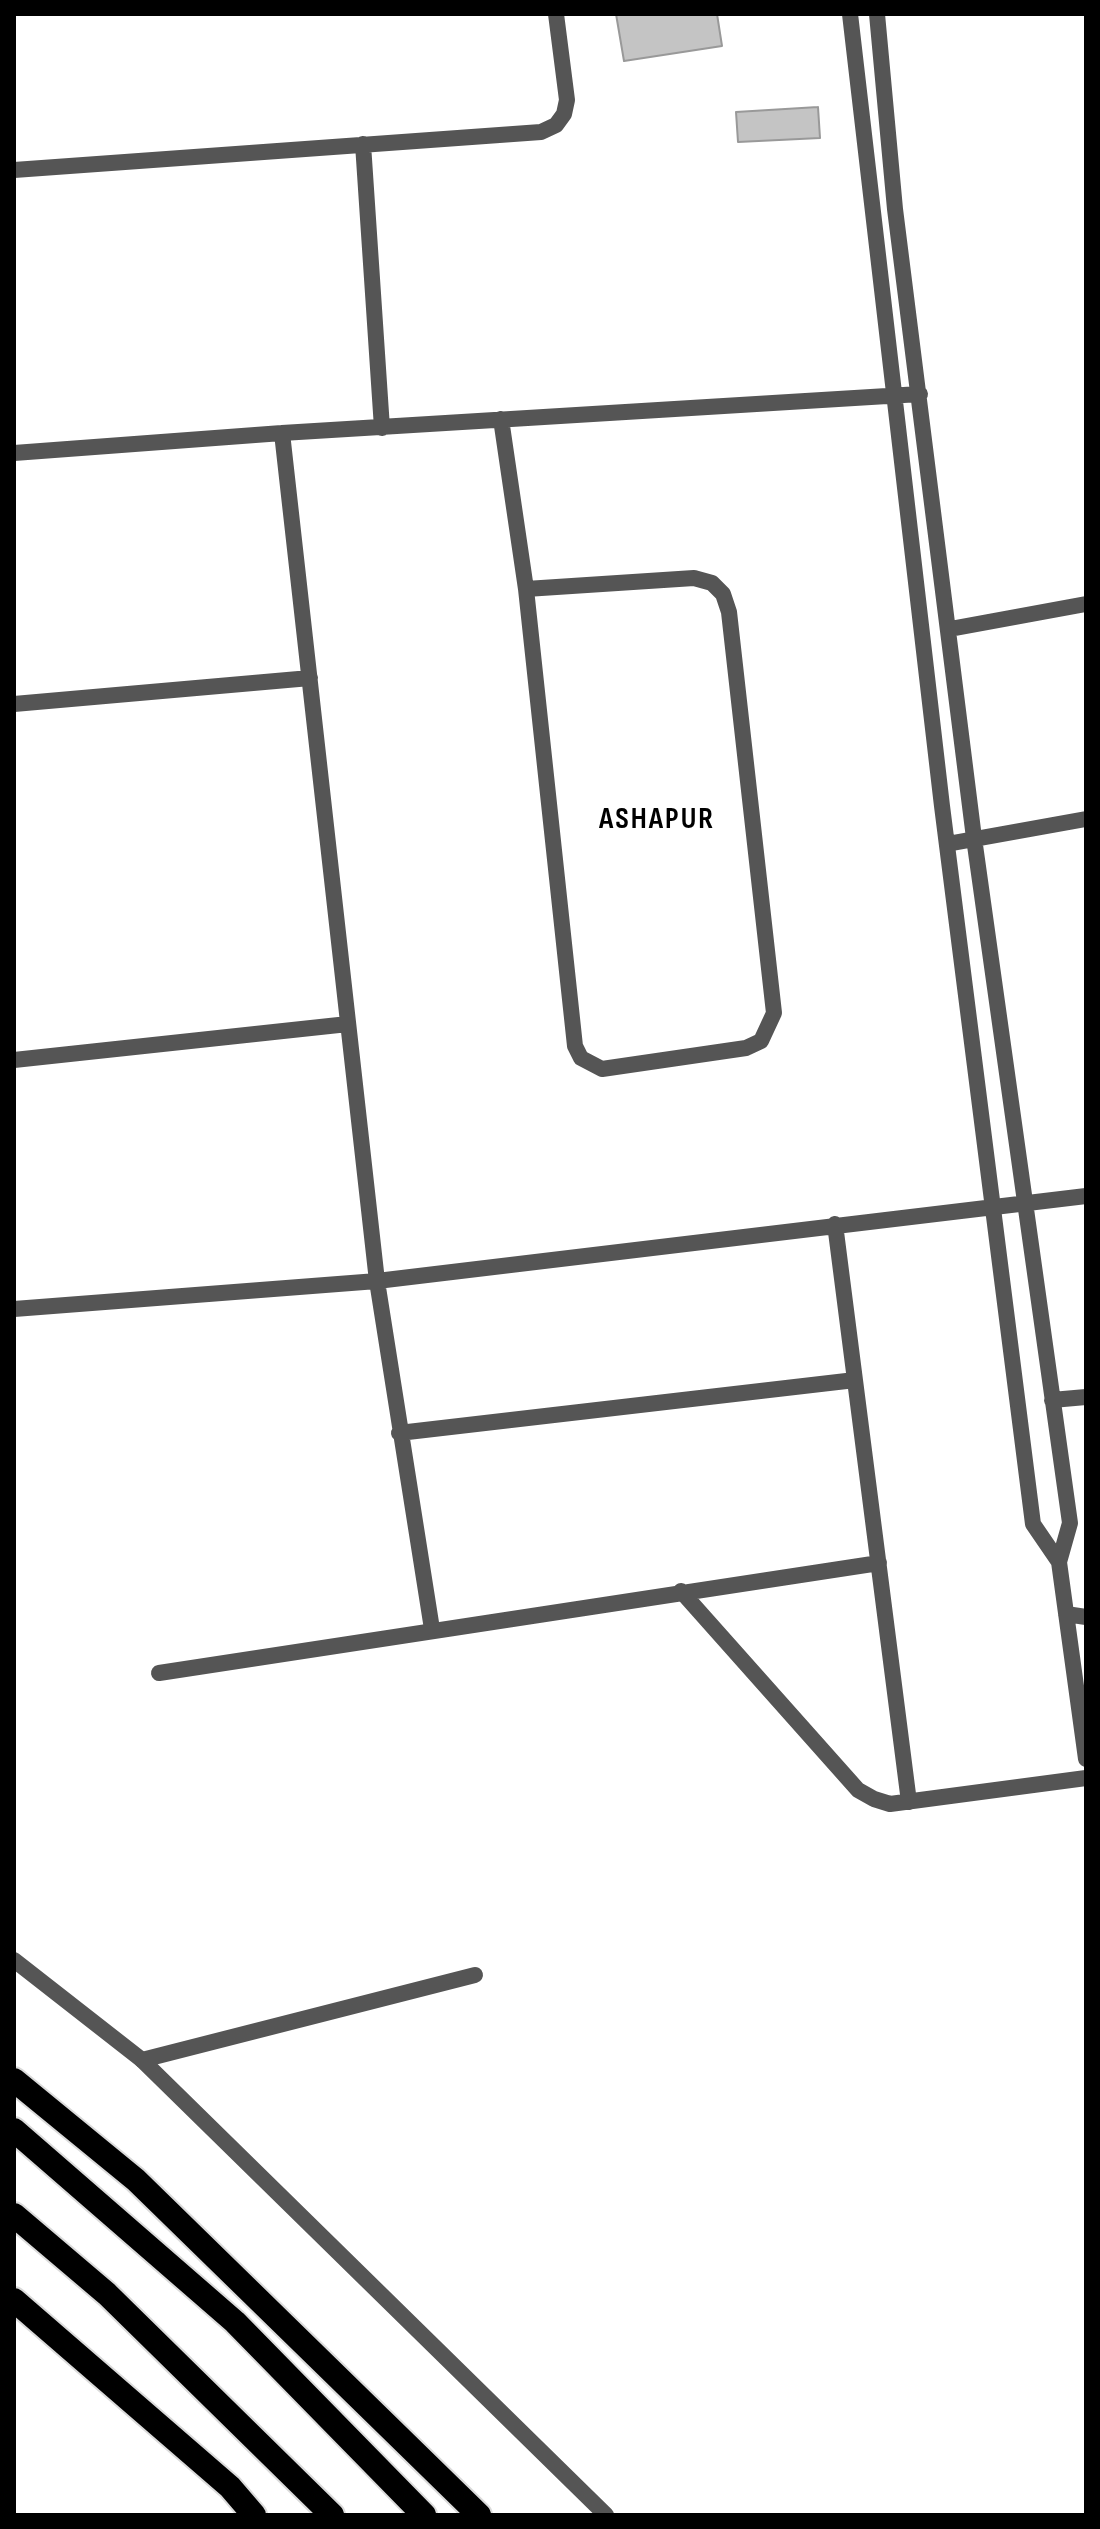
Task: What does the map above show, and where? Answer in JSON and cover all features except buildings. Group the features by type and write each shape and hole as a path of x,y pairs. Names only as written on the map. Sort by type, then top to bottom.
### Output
{"highway":[{"path":"14,2080 136,2180 479,2515"},
{"path":"14,2130 235,2322 424,2515"},
{"path":"14,2215 107,2294 332,2515"},
{"path":"14,2300 230,2487 254,2515"}],"street":[{"path":"14,170 541,132 556,125 564,114 567,100 556,14"},
{"path":"850,14 892,395 1033,1524 1059,1562"},
{"path":"877,14 895,209 974,838 1070,1523 1059,1562 1086,1759"},
{"path":"363,144 382,428"},
{"path":"14,453 282,433 920,394"},
{"path":"501,419 526,589 575,1046 581,1058 602,1069 746,1048 761,1041 774,1013 729,612 723,594 712,583 694,578 526,589"},
{"path":"282,433 377,1281 432,1629"},
{"path":"950,629 1086,604"},
{"path":"14,704 310,678"},
{"path":"947,844 1086,819"},
{"path":"14,1060 348,1024"},
{"path":"14,1309 377,1281 1086,1196"},
{"path":"835,1224 909,1802"},
{"path":"399,1433 855,1380"},
{"path":"1052,1400 1086,1397"},
{"path":"159,1673 879,1563"},
{"path":"681,1591 858,1790 890,1804 1086,1778"},
{"path":"1066,1614 1086,1617"},
{"path":"14,1960 142,2060 606,2515"},
{"path":"142,2060 475,1975"}],"district":[{"name":"ASHAPUR","path":"657,820"}]}
